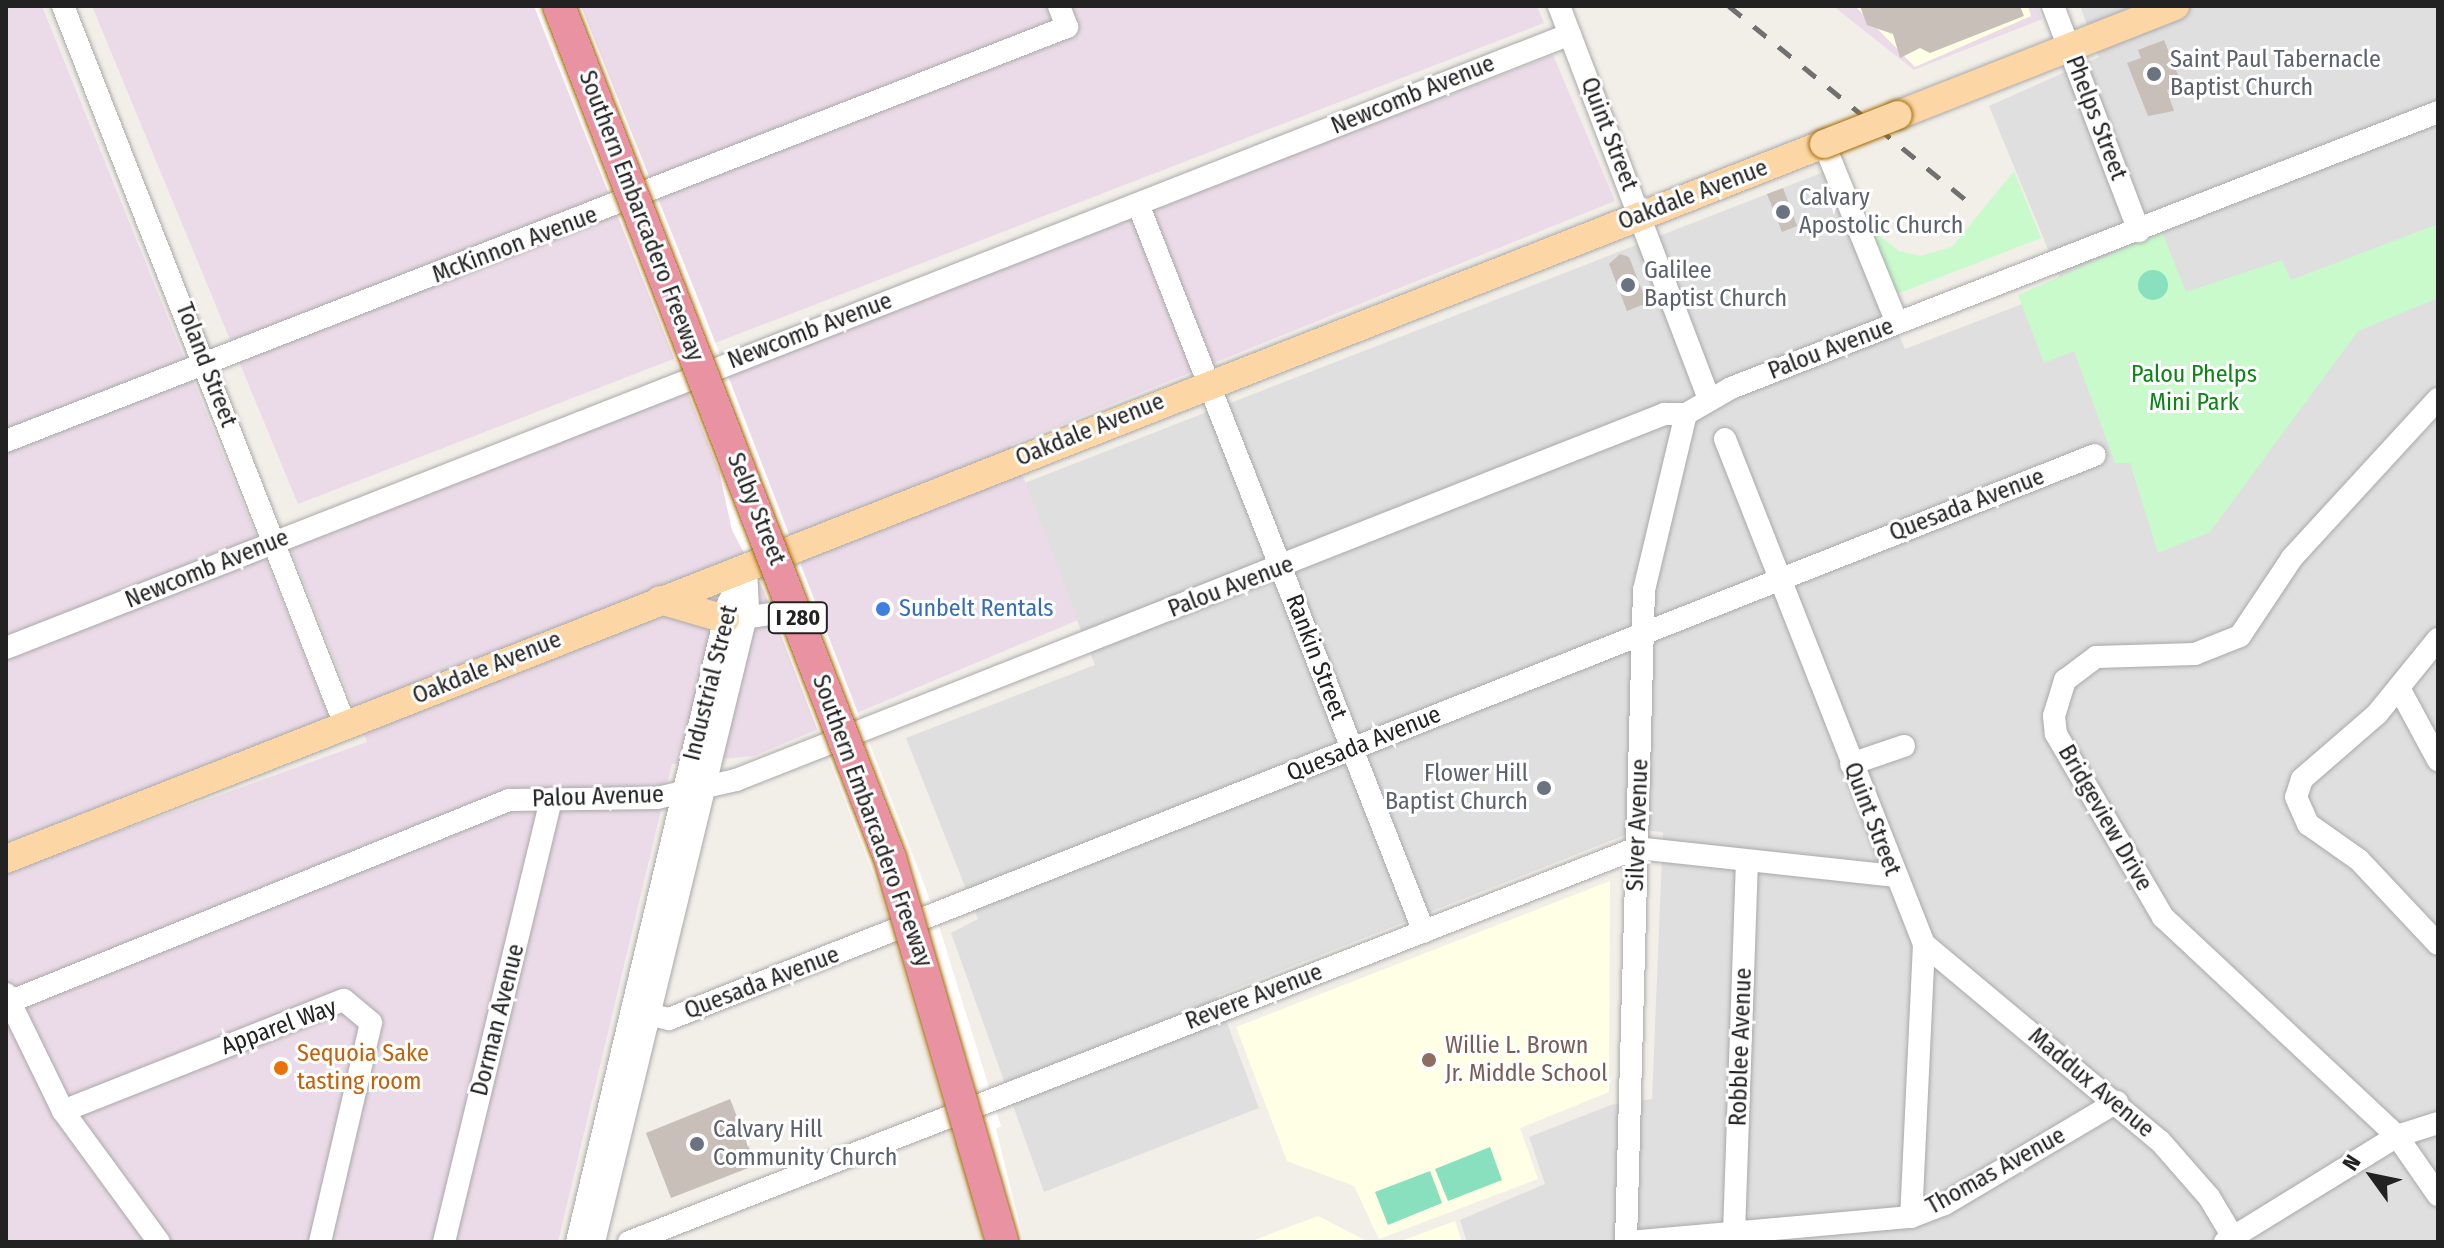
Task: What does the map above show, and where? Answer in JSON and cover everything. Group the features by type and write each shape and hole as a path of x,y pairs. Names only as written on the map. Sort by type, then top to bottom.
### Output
{"highway":[{"name":"Southern Embarcadero Freeway","path":"560,6 885,844 1002,1242"},
{"name":"Southern Embarcadero Freeway","path":"568,6 893,840 974,1119"}],"main road":[{"name":"Oakdale Avenue","path":"6,859 774,554 2175,6"},
{"path":"659,600 735,619"}],"street":[{"name":"Toland Street","path":"63,6 206,363 345,725"},
{"name":"Selby Street","path":"560,6 847,737 915,920 974,1119"},
{"name":"Quint Street","path":"1559,6 1708,397"},
{"name":"Phelps Street","path":"2053,6 2139,231"},
{"name":"McKinnon Avenue","path":"6,441 634,200 1063,16"},
{"name":"Newcomb Avenue","path":"6,648 1570,34"},
{"name":"Palou Avenue","path":"8,998 496,805 693,792 847,737 1664,414 1686,414 1708,397 2438,112"},
{"path":"1824,144 1897,323"},
{"name":"Rankin Street","path":"1138,204 1424,932"},
{"name":"Bridgeview Drive","path":"2438,399 2292,558 2240,636 2195,654 2096,657 2065,680 2054,716 2056,734 2163,917 2397,1136 2438,1195"},
{"name":"Silver Avenue","path":"1627,1242 1644,590 1686,414"},
{"name":"Quint Street","path":"1725,439 1894,876 1924,944 1911,1217"},
{"name":"Quesada Avenue","path":"640,1013 669,1019 1352,750 1643,631 2095,455"},
{"name":"Industrial Street","path":"585,1241 746,567"},
{"path":"735,619 775,613 801,623"},
{"path":"2438,639 2399,688 2302,779 2297,807 2308,824 2384,884 2438,944"},
{"path":"2399,688 2438,760"},
{"path":"1851,764 1904,746"},
{"name":"Dorman Avenue","path":"444,1242 551,799"},
{"name":"Revere Avenue","path":"629,1242 974,1119 1424,932 1637,848 1894,876"},
{"name":"Robblee Avenue","path":"1734,1233 1747,861"},
{"name":"Maddux Avenue","path":"1924,944 2117,1102 2209,1197 2231,1240"},
{"path":"8,998 63,1111 159,1242"},
{"name":"Apparel Way","path":"63,1111 344,1000 371,1023 320,1242"},
{"name":"Thomas Avenue","path":"1627,1242 1911,1217 1945,1204 2117,1102"},
{"path":"2231,1240 2397,1136 2438,1123"}],"shaded area":[{"path":"6,6 42,6 329,717 6,843"},
{"path":"92,6 1537,6 1544,23 298,504"},
{"path":"1833,6 2037,6 2042,19 1914,70"},
{"path":"1855,6 2028,6 2031,16 1915,67"},
{"path":"2080,6 2438,6 2438,1242 1467,1242 1460,1220 1545,1184 1529,1137 1611,1105 1652,1099 1663,832 1638,830 1217,996 1259,1108 1044,1192 951,933 978,919 906,738 1095,665 1022,484 1829,170 1905,349 2064,288 1989,106 2099,57"},
{"path":"1553,55 1615,201 1011,445 1078,620 754,756 672,764 558,1242 6,1242 6,872 367,742 288,542"},
{"name":"Willie L. Brown Jr. Middle School","path":"1610,881 1609,1092 1520,1128 1538,1179 1379,1239 1354,1186 1287,1161 1236,1027"},
{"path":"1318,1216 1369,1242 1249,1242"},
{"path":"1455,1221 1462,1242 1398,1242"}],"green space":[{"path":"2014,171 2041,238 1897,294 1872,230 1899,251 1920,256 1952,247"},
{"name":"Palou Phelps Mini Park","path":"2438,224 2438,298 2358,331 2210,532 2158,553 2130,463 2115,463 2074,351 2044,363 2018,295 2162,232 2186,292 2282,260 2291,280"},
{"path":"2153,270 2164,274 2168,285 2164,296 2153,300 2142,296 2138,285 2142,274"},
{"path":"1490,1147 1502,1180 1448,1201 1435,1169"},
{"path":"1430,1171 1442,1203 1388,1225 1375,1192"}],"pier":[{"path":"534,6 581,6 703,311 934,910 1001,1126 996,1129 1024,1242 984,1242 959,1140 954,1142 881,895 764,591 732,530 719,471"}],"building":[{"path":"1860,6 2020,6 2024,16 1930,53 1920,48 1900,58 1893,34 1867,25"},
{"name":"Saint Paul Tabernacle Baptist Church","path":"2164,40 2182,85 2167,90 2174,111 2148,116 2127,63 2141,58 2138,50"},
{"name":"Calvary Apostolic Church","path":"1783,188 1797,226 1782,232 1767,194"},
{"name":"Galilee Baptist Church","path":"1620,254 1629,257 1647,303 1627,311 1609,264"},
{"name":"Calvary Hill Community Church","path":"730,1099 756,1165 671,1198 646,1133"}],"railway":[{"path":"1729,6 1972,205"}],"place":[{"name":"Saint Paul Tabernacle Baptist Church","path":"2154,74"},
{"name":"Calvary Apostolic Church","path":"1783,212"},
{"name":"Galilee Baptist Church","path":"1628,285"},
{"name":"Sunbelt Rentals","path":"883,609"},
{"name":"Flower Hill Baptist Church","path":"1544,788"},
{"name":"Willie L. Brown Jr. Middle School","path":"1429,1060"},
{"name":"Sequoia Sake tasting room","path":"281,1068"},
{"name":"Calvary Hill Community Church","path":"697,1144"}]}
